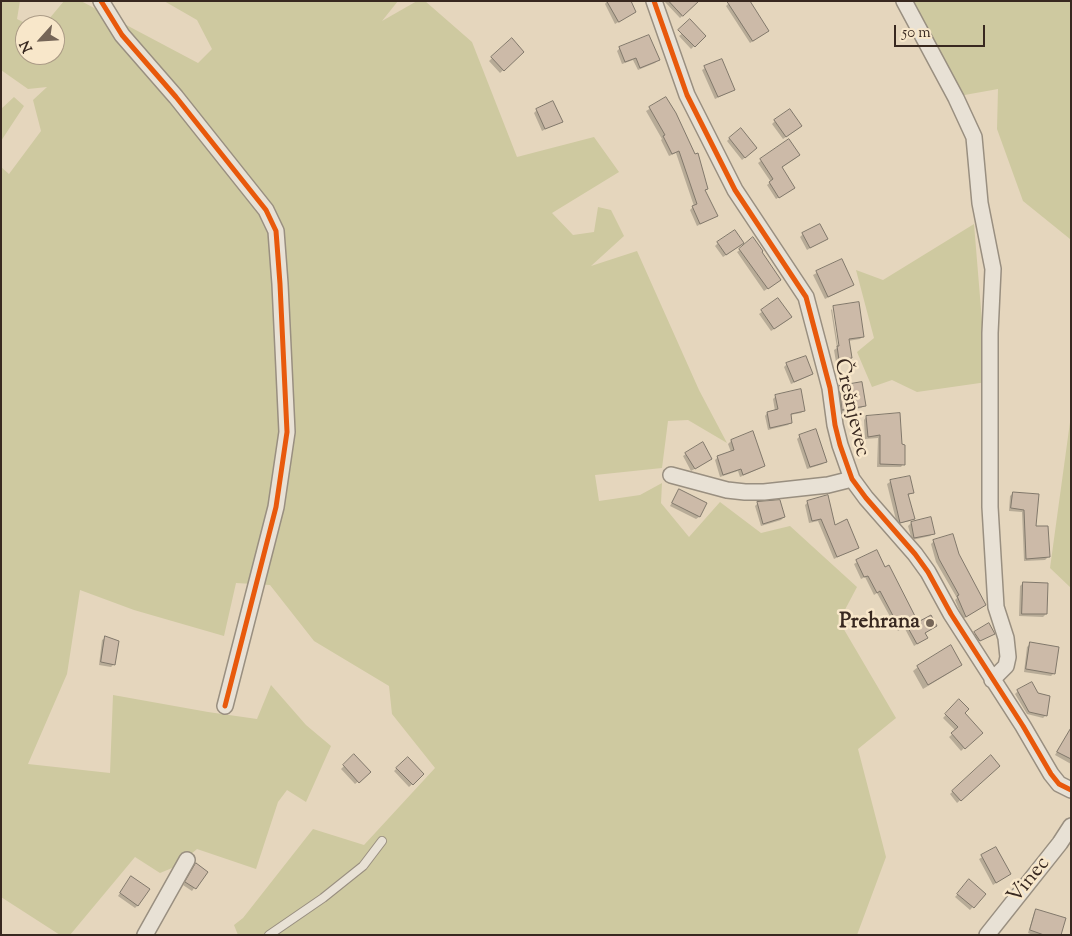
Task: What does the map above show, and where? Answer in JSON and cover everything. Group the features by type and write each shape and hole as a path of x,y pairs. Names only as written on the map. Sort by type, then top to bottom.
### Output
{"street":[{"path":"101,1 122,34 176,97 266,210 276,231 287,432 276,507 225,706"},
{"name":"Črešnjevec","path":"654,1 687,95 735,190 806,297 830,388 844,461 852,479 928,572 951,614 1023,726 1051,774 1059,784 1071,790"},
{"path":"904,1 956,98 974,137 980,203 993,269 990,333 990,507 996,606 1006,638 1008,657 1006,666 992,680"},
{"name":"Črešnjevec","path":"671,475 727,490 764,492 828,485 852,479"},
{"name":"Vinec","path":"987,935 1060,843 1071,826"},
{"path":"145,935 187,860"}],"lane":[{"path":"269,935 323,898 363,866 382,842"}],"shaded area":[{"path":"1,1 20,1 18,15 15,15 15,65 65,65 65,15 52,15 64,1 81,1 198,63 212,49 197,20 164,1 398,1 382,21 417,1 425,1 472,42 517,157 594,137 619,172 552,213 573,235 594,232 598,207 611,210 624,236 591,266 637,251 699,390 727,443 688,420 668,421 662,468 595,475 599,501 640,495 662,483 661,503 689,537 720,502 761,533 790,526 857,587 839,621 896,718 858,749 886,857 857,935 238,935 234,925 243,918 313,829 364,845 435,768 392,714 389,686 314,641 270,585 236,583 224,636 134,610 80,590 67,674 28,764 110,773 113,695 257,719 271,685 306,725 331,746 306,802 287,790 278,802 256,869 197,849 177,866 160,873 135,857 70,935 60,935 1,897 1,167 9,174 41,131 33,100 47,87 28,89 1,70"},
{"path":"910,1 1071,1 1071,256 1070,239 1023,201 997,129 998,89 959,96"},
{"path":"14,97 24,106 1,141 1,109"},
{"path":"974,224 987,382 917,392 892,380 872,387 857,352 874,338 856,270 883,280"},
{"path":"1071,415 1071,588 1050,568"}],"building":[{"path":"607,1 631,1 636,12 619,22"},
{"path":"669,1 699,1 683,16"},
{"path":"727,1 750,1 769,31 753,41"},
{"path":"690,19 706,36 695,47 678,30"},
{"path":"649,35 660,60 640,68 636,58 625,62 619,47"},
{"path":"512,38 524,52 504,71 491,57"},
{"path":"722,59 735,90 718,97 704,66"},
{"path":"666,97 676,113 695,154 698,153 708,189 705,190 718,216 700,224 692,206 697,204 679,151 672,154 663,136 665,135 649,107"},
{"path":"553,101 563,122 545,129 536,109"},
{"path":"790,109 802,126 786,137 774,120"},
{"path":"741,128 757,148 745,158 729,138"},
{"path":"789,139 800,155 782,167 795,188 779,198 769,182 773,179 760,159"},
{"path":"820,224 828,239 810,248 802,233"},
{"path":"735,230 744,243 726,255 717,242"},
{"path":"753,237 781,280 768,289 739,249"},
{"path":"842,259 854,285 828,297 816,271"},
{"path":"778,298 792,317 774,329 761,310"},
{"path":"859,302 864,337 849,339 852,358 839,360 837,346 839,346 833,306"},
{"path":"806,356 813,374 794,382 786,363"},
{"path":"862,382 866,406 842,410 839,386"},
{"path":"801,389 805,411 791,414 792,423 770,428 767,412 778,409 775,395"},
{"path":"900,413 902,444 905,445 905,465 880,464 880,435 868,437 866,416"},
{"path":"816,429 827,462 810,467 799,435"},
{"path":"753,431 765,466 743,475 741,469 723,475 717,456 734,450 731,440"},
{"path":"703,442 712,459 695,469 685,453"},
{"path":"910,476 914,493 908,494 915,519 900,523 890,480"},
{"path":"679,489 707,503 700,517 672,503"},
{"path":"1013,492 1039,494 1036,526 1048,526 1050,557 1026,559 1024,510 1011,508"},
{"path":"828,495 835,525 847,519 859,548 837,557 821,519 812,521 807,501"},
{"path":"780,500 785,517 763,524 757,502"},
{"path":"931,517 935,534 914,538 911,522"},
{"path":"953,534 959,554 986,605 966,617 957,596 959,595 939,559 933,540"},
{"path":"877,550 885,567 889,565 918,622 931,615 937,626 925,633 928,638 917,644 907,626 900,629 880,591 877,593 868,576 864,577 856,560"},
{"path":"1023,582 1048,583 1047,614 1022,614"},
{"path":"989,623 995,634 980,641 974,632"},
{"path":"105,636 119,641 115,665 101,662"},
{"path":"1030,642 1059,647 1055,674 1026,669"},
{"path":"951,645 962,665 928,685 917,666"},
{"path":"1032,682 1038,693 1050,696 1047,716 1029,712 1017,690"},
{"path":"959,699 969,709 965,713 983,733 965,749 951,733 958,727 945,714"},
{"path":"1071,728 1071,759 1057,752"},
{"path":"354,754 371,772 359,783 343,765"},
{"path":"991,755 1000,766 961,801 952,791"},
{"path":"408,757 424,774 413,785 396,768"},
{"path":"996,847 1011,874 996,883 981,855"},
{"path":"196,863 208,872 196,889 185,882"},
{"path":"131,876 150,889 138,906 120,893"},
{"path":"969,879 986,894 974,908 957,894"},
{"path":"1036,909 1066,918 1061,935 1044,935 1030,930"}],"cycle path":[{"path":"101,1 122,35 176,97 266,210 276,231 287,432 276,507 225,706"},
{"path":"654,1 687,95 735,190 806,297 830,388 840,445 852,479 928,572 951,614 1023,726 1051,774 1059,784 1071,790"}],"place":[{"name":"Prehrana","path":"930,623"}]}
